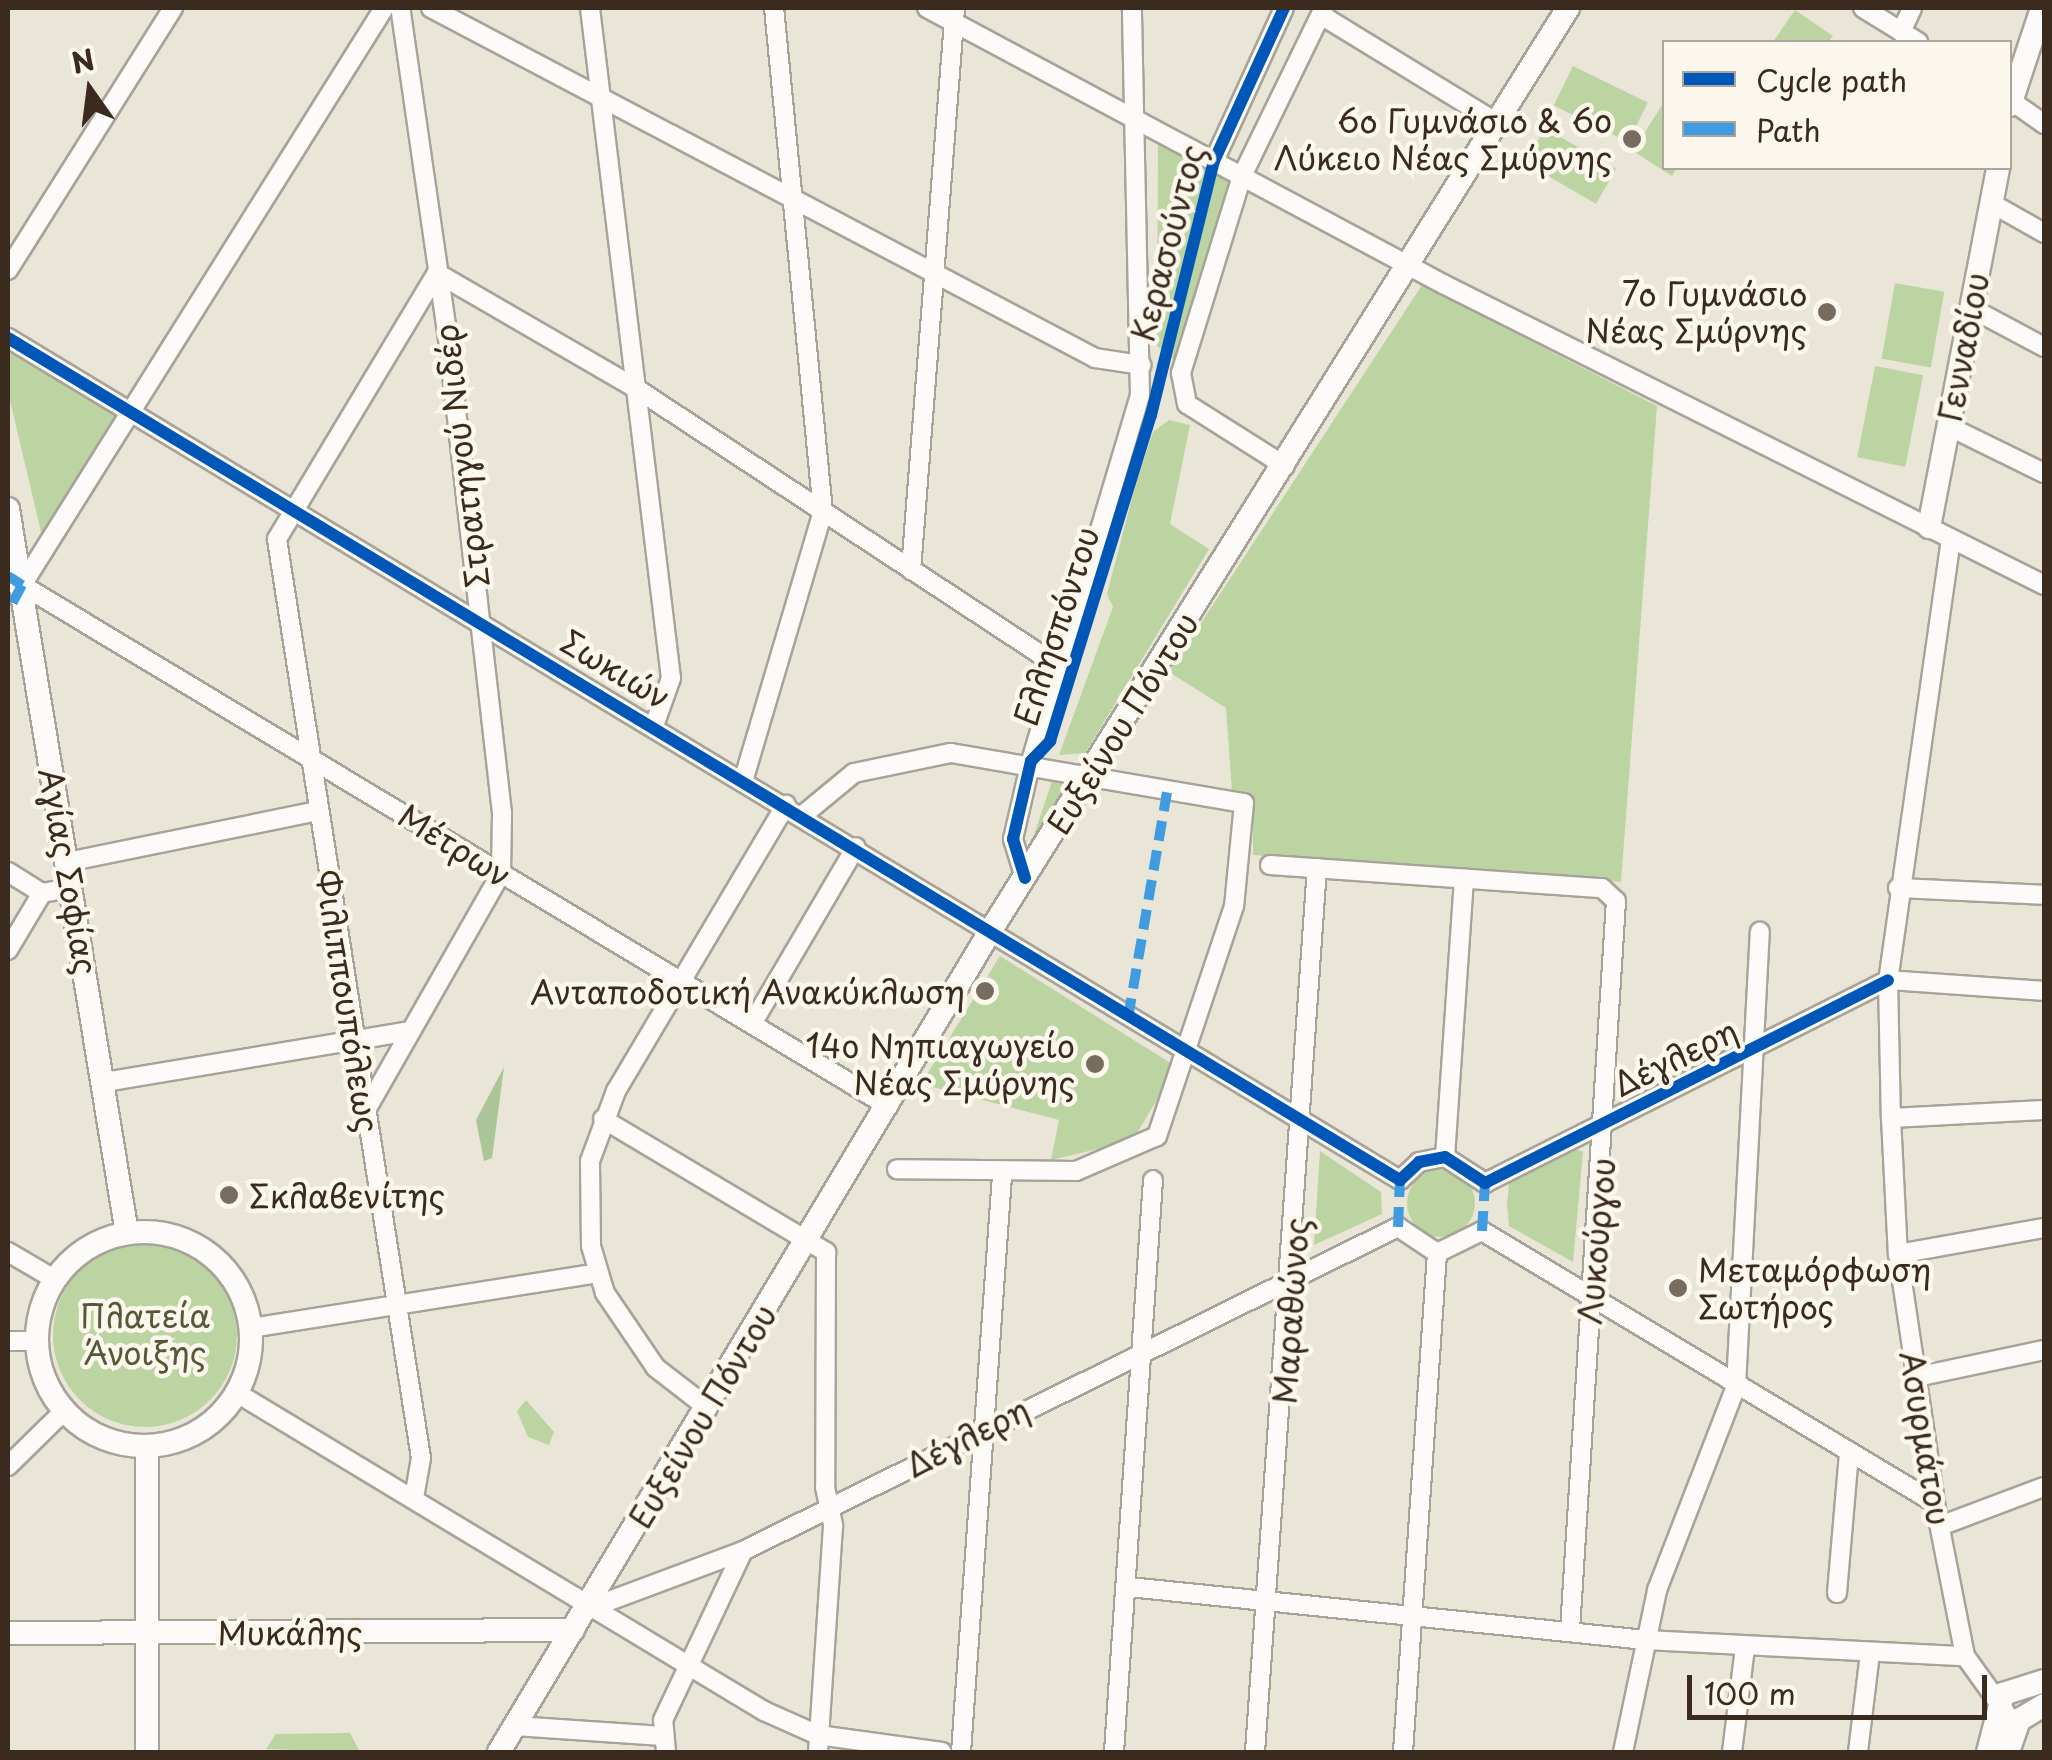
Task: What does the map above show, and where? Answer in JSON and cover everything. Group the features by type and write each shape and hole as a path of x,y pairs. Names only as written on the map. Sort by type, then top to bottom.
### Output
{"street":[{"path":"8,270 173,8"},
{"path":"22,585 384,8"},
{"name":"Στρατηγού Νιδέρ","path":"400,8 480,619 501,873"},
{"path":"431,8 796,204 1095,358 1141,366"},
{"path":"590,8 671,678 655,723"},
{"path":"744,778 822,512 796,204 774,8"},
{"path":"926,8 954,15 1242,176 2044,586"},
{"name":"Ελλησπόντου","path":"1025,878 1013,839 1031,761 1138,408 1141,366 1132,8"},
{"name":"Κερασούντος","path":"1214,161 1284,8"},
{"name":"Ευξείνου Πόντου","path":"499,1752 992,930 1568,8"},
{"path":"1862,8 1915,40"},
{"path":"1901,32 1912,8"},
{"path":"2012,96 2042,8"},
{"path":"1323,11 1497,123"},
{"name":"Κερασούντος","path":"1285,466 1194,410 1181,372 1242,176 1323,11"},
{"path":"912,570 954,15"},
{"path":"2012,103 2044,124"},
{"name":"Γενναδίου","path":"1929,527 1998,170"},
{"path":"1991,203 2044,233"},
{"path":"437,274 638,389 1058,666"},
{"name":"Φιλιππουπόλεως","path":"414,1498 421,1458 306,754 277,540 290,506 437,274"},
{"path":"1971,308 2044,347"},
{"name":"Σωκιών","path":"8,338 655,723 1191,1056 1400,1180 1419,1162 1445,1157"},
{"path":"1948,426 2044,474"},
{"name":"Αγίας Σοφίας","path":"8,509 127,1233"},
{"name":"Ασυρμάτου","path":"1951,539 1898,888 1888,980 1890,1118 1898,1254 1935,1502 1964,1656 1994,1706 2018,1720"},
{"name":"Μέτρων","path":"22,585 888,1106"},
{"path":"708,1408 656,1368 597,1273 588,1188 603,1119 678,980 794,810 886,762 951,754 1031,761 1089,777 1244,803 1234,906 1191,1056 1157,1136 1131,1152 1076,1171 1002,1176 897,1169"},
{"path":"67,862 317,811"},
{"path":"752,1024 856,846"},
{"name":"Λυκούργου","path":"1270,865 1602,888 1616,901 1606,1121 1570,1632"},
{"name":"Μαραθώνος","path":"1255,1752 1294,1275 1317,868"},
{"path":"8,872 42,893 71,888"},
{"path":"366,1110 501,873"},
{"path":"1445,1157 1464,879"},
{"path":"1898,888 2044,895"},
{"path":"8,950 42,893"},
{"path":"1623,1752 1645,1640 1736,1386 1760,932"},
{"path":"1888,980 2044,991"},
{"name":"Δέγλερη","path":"1445,1157 1485,1183 1888,980"},
{"path":"105,1082 411,1031"},
{"path":"1890,1118 2044,1110"},
{"path":"603,1119 826,1252 832,1506 818,1744"},
{"path":"962,1752 1002,1176"},
{"path":"1114,1752 1129,1588 1153,1180"},
{"name":"Δέγλερη","path":"579,1620 743,1551 1142,1348 1398,1227 1437,1253"},
{"path":"1898,1254 2044,1228"},
{"path":"1403,1752 1437,1253 1482,1231 1935,1502"},
{"path":"127,1233 166,1234 203,1250 234,1279 251,1328 237,1393 199,1430 147,1446 102,1438 64,1412 36,1341 54,1279 81,1252 127,1233"},
{"path":"8,1252 54,1279"},
{"path":"251,1328 597,1273"},
{"path":"8,1341 36,1341"},
{"path":"1916,1377 2044,1350"},
{"path":"237,1393 414,1498 579,1620 687,1661 818,1744 942,1752"},
{"path":"8,1466 64,1412"},
{"path":"147,1446 148,1752"},
{"path":"1836,1593 1849,1452"},
{"path":"1940,1526 2044,1486"},
{"path":"515,1726 664,1744 687,1661 743,1551"},
{"path":"1129,1588 1645,1640 1964,1656"},
{"name":"Μυκάλης","path":"8,1633 147,1633 579,1620"},
{"path":"1732,1752 1744,1646"},
{"path":"1858,1752 1870,1654"},
{"path":"1988,1752 1994,1706 2044,1681"},
{"path":"2008,1752 2018,1720 2044,1705"}],"green space":[{"path":"1795,10 1833,36 1830,40 1774,40"},
{"path":"1573,66 1648,102 1628,142 1554,106"},
{"path":"1662,105 1662,170 1633,151"},
{"path":"1545,128 1616,169 1596,204 1525,163"},
{"path":"1158,141 1231,181 1174,360 1157,346"},
{"path":"1895,283 1944,292 1931,368 1882,359"},
{"path":"1422,285 1657,406 1621,882 1253,855 1253,795 1232,792 1226,708 1169,672"},
{"path":"24,351 122,417 42,536 8,392 8,354"},
{"path":"1875,366 1923,375 1905,467 1857,457"},
{"path":"1169,420 1190,425 1170,524 1209,549 1085,753 1059,755 1113,607 1107,594 1136,483 1153,432"},
{"path":"1052,781 1064,781 1065,791 1030,847"},
{"path":"1000,956 1177,1067 1132,1141 1051,1160 1059,1120 921,1084"},
{"path":"504,1067 492,1158 484,1161 476,1120"},
{"path":"1576,1149 1583,1152 1573,1262 1509,1226 1507,1205 1509,1183"},
{"path":"1320,1151 1381,1192 1382,1214 1314,1245"},
{"path":"1441,1169 1465,1179 1475,1203 1465,1227 1441,1237 1417,1227 1407,1203 1417,1179"},
{"name":"Πλατεία Άνοιξης","path":"145,1243 180,1250 210,1270 230,1300 237,1335 230,1370 210,1400 180,1420 145,1427 110,1420 80,1400 60,1370 53,1335 60,1300 80,1270 110,1250"},
{"path":"526,1400 554,1432 549,1445 528,1437 517,1411"},
{"path":"350,1733 360,1752 266,1749 276,1734"}],"marked path":[{"path":"8,576 22,585 8,611"},
{"path":"1128,1018 1167,792"},
{"path":"1398,1227 1400,1180"},
{"path":"1482,1231 1485,1183"}],"cycle path":[{"path":"1025,878 1013,839 1031,761 1050,741 1151,415 1214,161 1284,8"},
{"path":"8,338 1400,1180 1419,1162 1445,1157 1485,1183 1888,980"}],"place":[{"name":"6ο Γυμνάσιο & 6ο Λύκειο Νέας Σμύρνης","path":"1632,139"},
{"name":"7ο Γυμνάσιο Νέας Σμύρνης","path":"1827,312"},
{"name":"Ανταποδοτική Ανακύκλωση","path":"985,991"},
{"name":"14ο Νηπιαγωγείο Νέας Σμύρνης","path":"1095,1064"},
{"name":"Σκλαβενίτης","path":"229,1195"},
{"name":"Μεταμόρφωση Σωτήρος","path":"1678,1288"}]}
